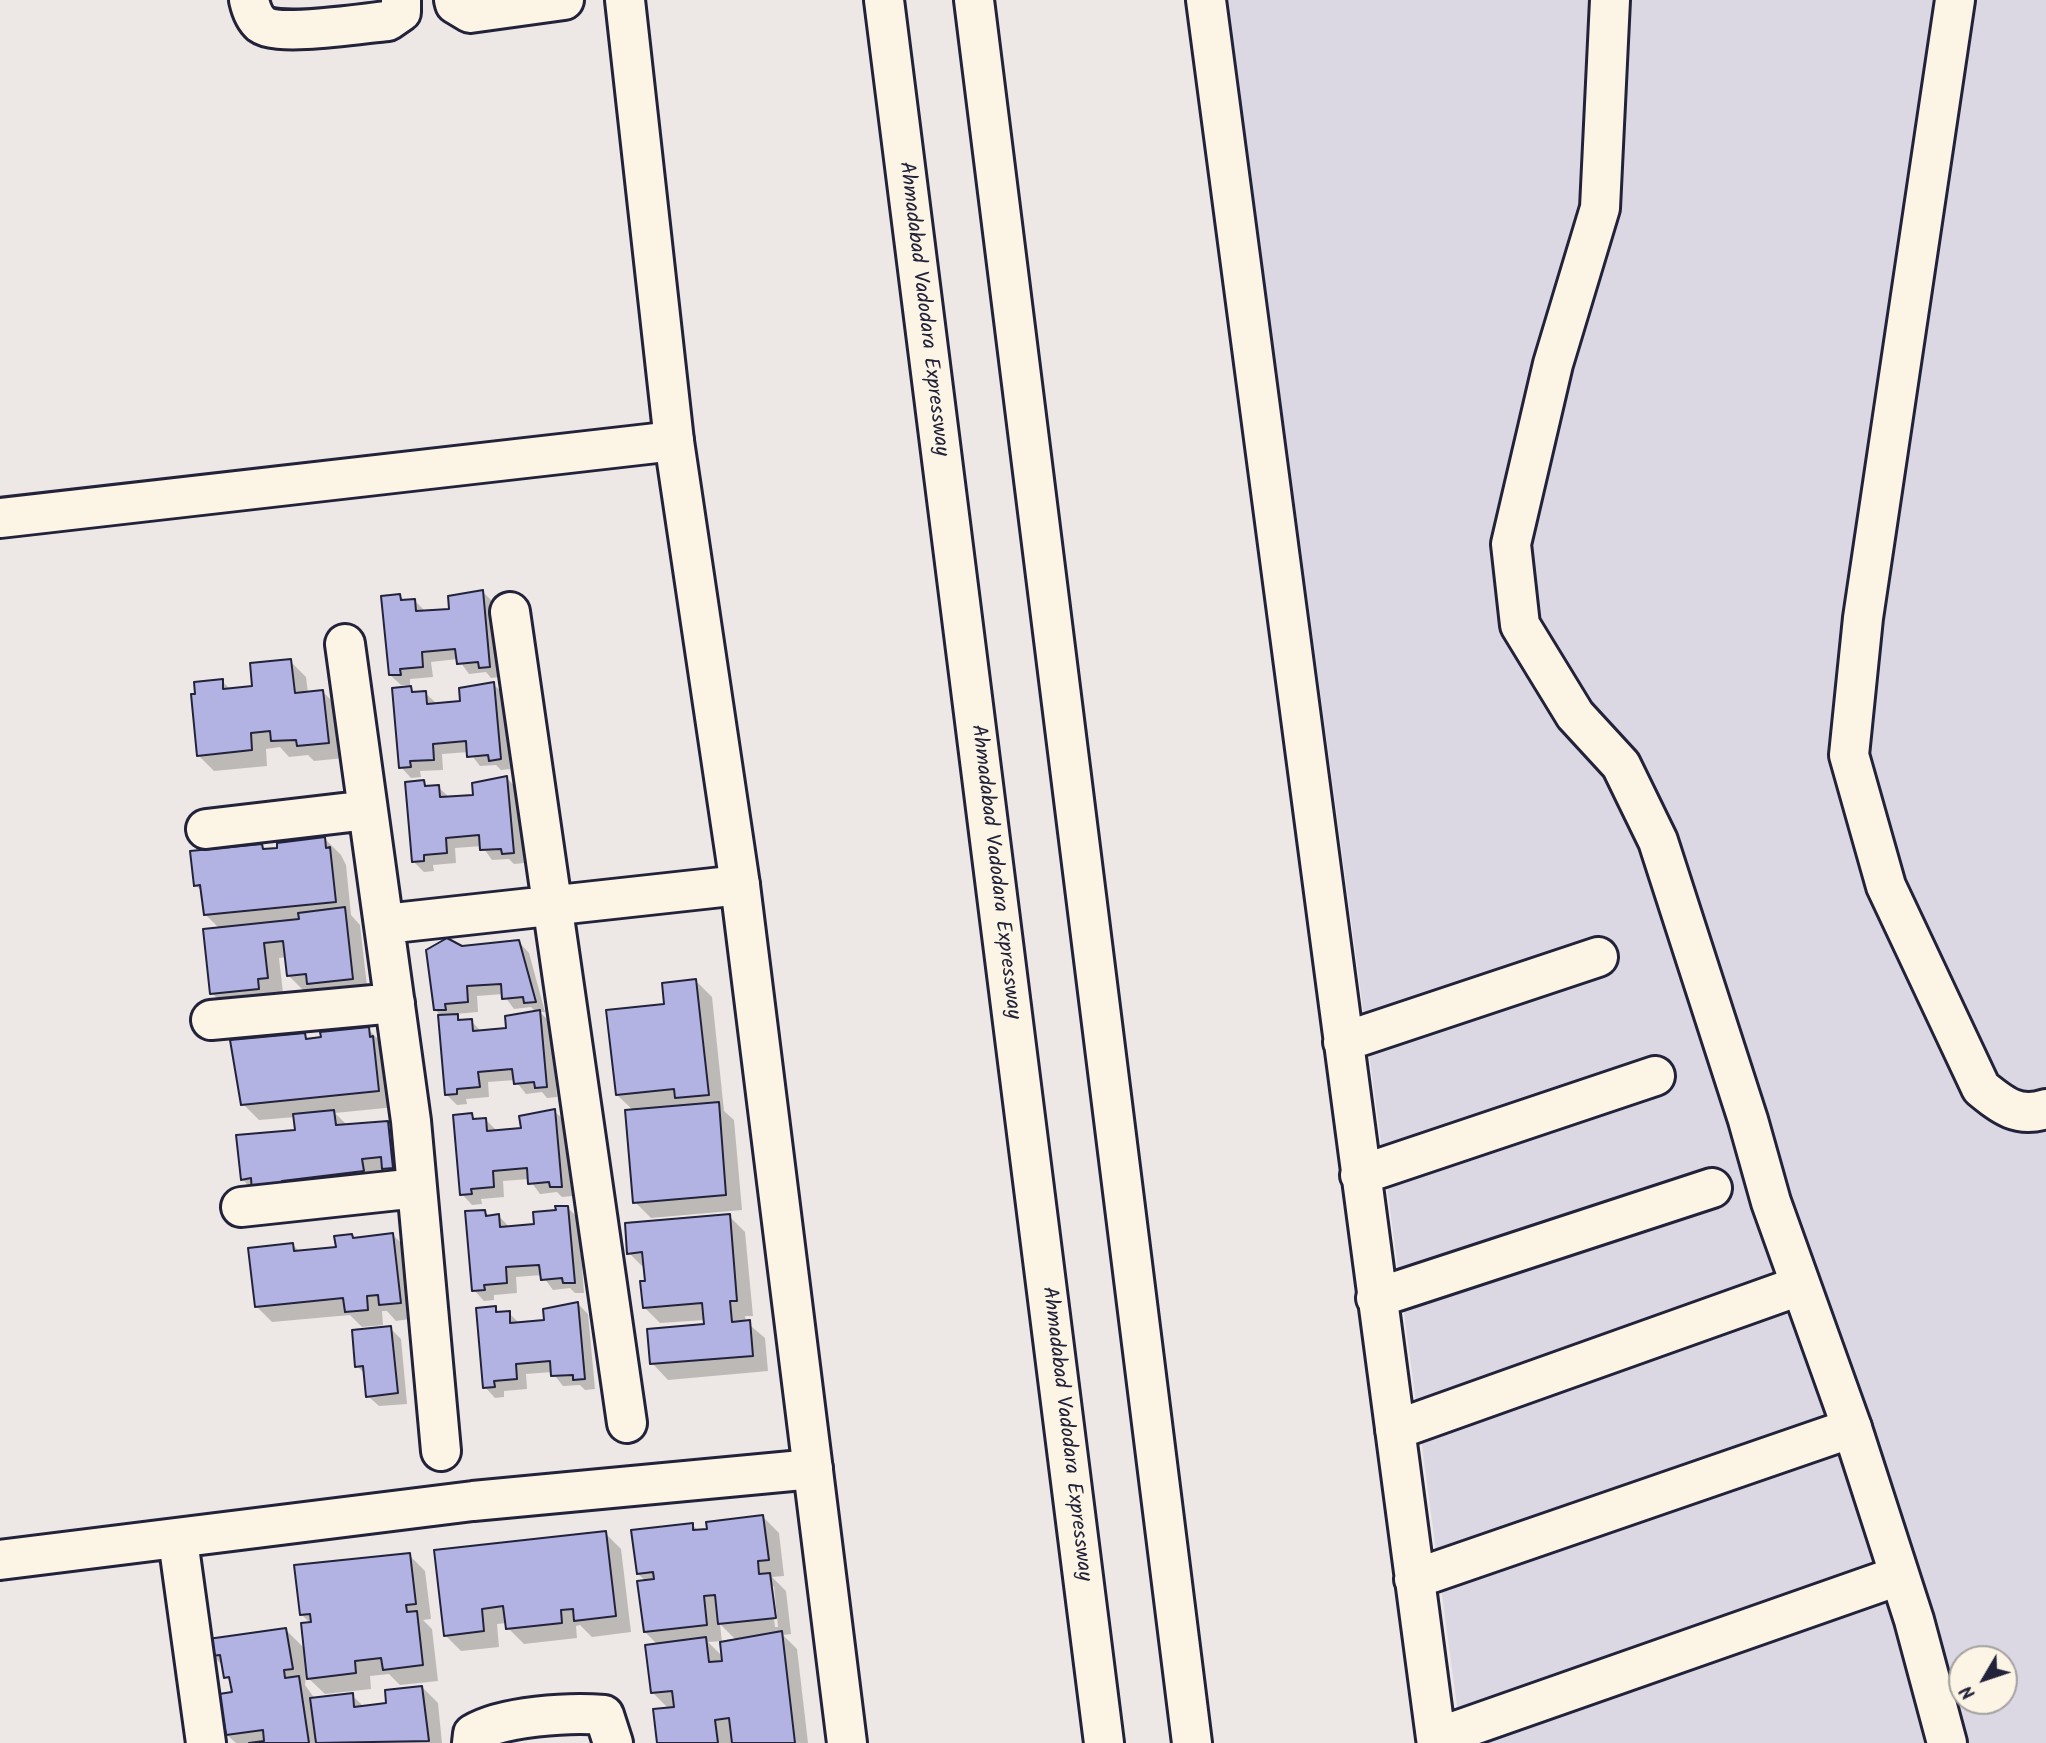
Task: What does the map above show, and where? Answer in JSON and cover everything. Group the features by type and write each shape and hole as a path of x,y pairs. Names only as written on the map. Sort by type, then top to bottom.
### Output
{"main road":[{"path":"249,0 251,11 263,26 282,29 388,21 401,12 401,0"},
{"path":"454,0 455,4 470,13 564,0"},
{"path":"625,0 674,441 740,885 847,1743"},
{"name":"Ahmadabad Vadodara Expressway","path":"884,0 1104,1743"},
{"path":"974,0 1192,1743"},
{"path":"1206,0 1436,1738 1898,1576"},
{"path":"1610,0 1600,208 1553,364 1511,544 1520,625 1575,715 1621,765 1658,841 1799,1286 1852,1428 1914,1620 1947,1743"},
{"path":"1955,0 1863,618 1849,755 1886,886 1981,1088 2007,1110 2032,1113 2046,1109"},
{"path":"0,518 674,441"},
{"path":"510,612 626,1423"},
{"path":"345,644 395,1003 417,1188 441,1451"},
{"path":"206,829 368,810"},
{"path":"385,924 740,885"},
{"path":"1343,1042 1598,957"},
{"path":"211,1020 395,1003"},
{"path":"1360,1175 1656,1076"},
{"path":"241,1207 417,1188"},
{"path":"1376,1298 1712,1188"},
{"path":"1395,1430 1799,1286"},
{"path":"1414,1578 1852,1428"},
{"path":"0,1560 178,1540 473,1501 813,1469"},
{"path":"178,1540 206,1743"},
{"path":"472,1743 473,1734 488,1725 586,1713 604,1714 613,1743"}],"shaded area":[{"path":"1227,0 2046,0 2046,1743 1462,1743"}],"building":[{"path":"483,590 490,667 479,668 478,662 457,664 455,649 422,652 423,667 400,669 401,675 389,675 381,596 400,594 401,600 415,599 416,611 449,609 448,596"},
{"path":"291,659 295,693 323,690 329,743 297,746 296,740 271,741 270,731 251,733 252,750 197,756 191,694 195,694 194,682 223,679 223,689 252,686 250,663"},
{"path":"494,682 501,759 489,761 488,755 467,757 466,741 433,744 434,760 410,761 411,767 399,768 392,688 411,686 412,692 426,691 427,704 460,701 459,688"},
{"path":"507,776 514,853 502,854 501,849 480,850 479,835 446,838 447,853 424,855 424,861 412,862 405,782 424,780 425,786 439,785 440,797 473,795 472,783"},
{"path":"325,837 326,848 330,847 336,902 204,915 200,885 194,886 190,851 262,844 263,849 277,848 277,843"},
{"path":"345,907 353,979 307,984 306,974 287,976 283,941 264,943 268,978 258,979 259,989 210,994 203,929 299,919 298,913"},
{"path":"447,938 462,946 519,940 536,1002 524,1003 523,997 502,999 501,984 467,986 468,1002 445,1004 446,1010 434,1010 426,950"},
{"path":"696,979 709,1095 675,1098 674,1089 616,1095 606,1010 664,1004 662,983"},
{"path":"540,1010 547,1087 535,1088 534,1082 514,1084 512,1069 478,1072 480,1087 457,1089 457,1094 445,1095 438,1015 458,1014 458,1020 472,1019 473,1031 506,1028 505,1016"},
{"path":"369,1027 370,1037 373,1036 379,1091 241,1105 230,1040 305,1033 306,1039 321,1037 320,1032"},
{"path":"719,1102 726,1195 633,1203 625,1110"},
{"path":"555,1109 562,1187 550,1187 549,1182 528,1184 527,1168 493,1171 494,1187 471,1189 472,1194 460,1195 453,1115 472,1113 473,1119 486,1118 487,1131 521,1128 519,1116"},
{"path":"334,1110 336,1125 388,1121 393,1168 382,1169 381,1157 362,1159 364,1171 282,1181 283,1189 252,1192 251,1178 241,1180 236,1135 295,1130 293,1114"},
{"path":"555,1206 568,1206 575,1283 563,1283 562,1278 541,1280 539,1265 506,1267 507,1283 484,1285 485,1290 472,1291 465,1211 485,1210 486,1216 499,1214 500,1227 534,1224 533,1212 556,1210"},
{"path":"730,1214 737,1301 730,1301 732,1322 750,1320 753,1356 650,1364 647,1329 704,1324 702,1303 643,1308 640,1281 645,1281 642,1252 627,1254 625,1223"},
{"path":"393,1233 401,1303 379,1305 378,1295 367,1296 368,1310 345,1312 343,1298 255,1307 248,1248 293,1243 294,1251 336,1247 334,1236 352,1234 353,1238"},
{"path":"578,1302 585,1379 573,1380 573,1375 551,1376 550,1361 516,1364 517,1379 494,1381 495,1387 483,1388 476,1308 496,1306 496,1312 510,1311 510,1323 544,1320 543,1309"},
{"path":"391,1326 398,1393 366,1397 363,1366 355,1367 352,1330"},
{"path":"763,1515 769,1560 758,1561 759,1574 770,1573 776,1618 718,1624 715,1595 704,1596 707,1625 644,1632 637,1581 654,1579 653,1572 637,1574 631,1530 693,1523 693,1530 707,1529 706,1522"},
{"path":"606,1531 616,1616 574,1621 573,1609 561,1610 562,1623 506,1629 503,1606 482,1609 484,1631 444,1636 434,1550"},
{"path":"410,1553 416,1604 406,1605 407,1612 417,1611 423,1665 383,1670 381,1658 355,1661 356,1673 307,1679 301,1623 311,1622 310,1614 300,1615 294,1565"},
{"path":"286,1628 293,1669 284,1670 285,1678 299,1676 309,1743 249,1743 264,1741 263,1730 226,1735 219,1694 232,1692 229,1677 224,1678 220,1655 211,1656 208,1639"},
{"path":"782,1631 795,1743 732,1743 729,1718 715,1720 718,1743 657,1743 653,1709 674,1707 672,1691 651,1693 645,1645 706,1637 709,1662 722,1661 720,1642"},
{"path":"422,1686 429,1741 316,1743 310,1698 353,1693 354,1707 386,1703 385,1690"}]}
